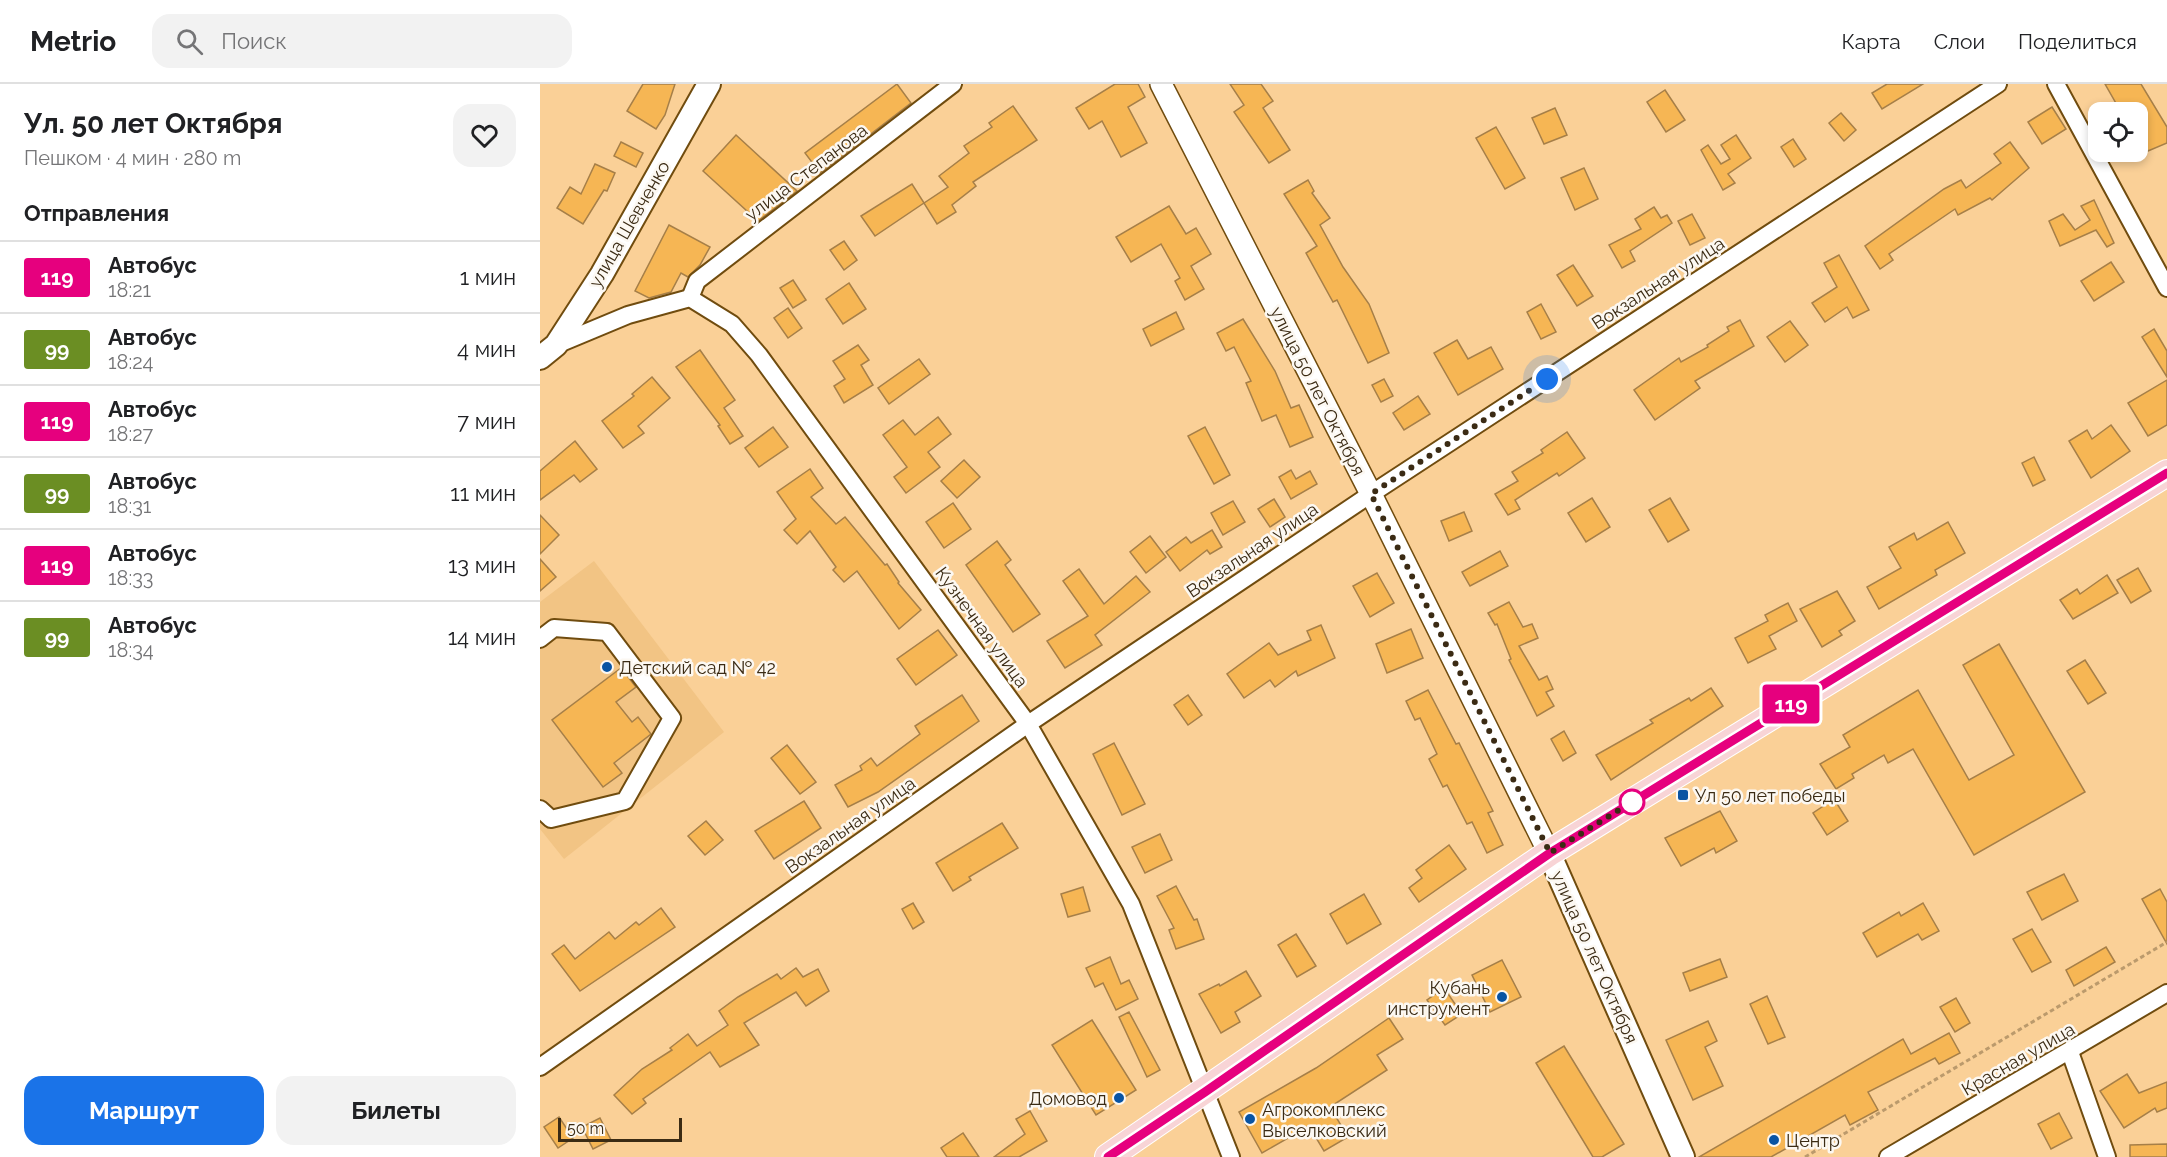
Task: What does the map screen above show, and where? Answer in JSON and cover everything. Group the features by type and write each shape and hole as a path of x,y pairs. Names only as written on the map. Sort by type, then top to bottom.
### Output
{"main road":[{"name":"улица Шевченко","path":"548,352 602,274 709,84"},
{"path":"1108,1157 1550,853 2167,473"},
{"name":"улица 50 лет Октября","path":"1550,853 1683,1157"}],"street":[{"name":"улица Степанова","path":"690,298 697,280 953,84"},
{"name":"улица 50 лет Октября","path":"1161,84 1371,494 1550,853"},
{"name":"Вокзальная улица","path":"540,1067 1028,724 1371,494 1998,84"},
{"path":"2056,84 2167,288"},
{"path":"548,352 628,315 690,298"},
{"name":"Кузнечная улица","path":"690,298 732,324 759,355 1028,724 1131,904 1231,1157"},
{"path":"540,639 554,628 607,632 672,718 625,801 551,819 540,809"},
{"name":"Красная улица","path":"1888,1157 2167,993"},
{"path":"2070,1052 2107,1157"}],"path":[{"path":"1805,1157 2167,942"}],"shaded area":[{"name":"Детский сад № 42","path":"594,561 724,732 564,859 540,829 540,602"}],"building":[{"path":"643,84 675,84 665,115 656,129 627,111"},
{"path":"897,84 911,103 820,173 805,153"},
{"path":"1115,84 1138,84 1145,97 1128,107 1147,143 1121,157 1102,121 1089,129 1076,108"},
{"path":"1230,84 1261,84 1273,101 1263,108 1290,150 1269,163 1234,112 1244,105"},
{"path":"1887,84 1923,84 1882,109 1872,93"},
{"path":"2105,84 2141,84 2167,127 2167,143 2148,151 2148,102 2115,102"},
{"path":"1665,90 1685,120 1666,132 1647,102"},
{"path":"1013,106 1037,140 973,182 976,186 952,205 956,212 937,224 924,203 948,187 939,176 969,153 964,146 992,127 989,123"},
{"path":"2052,107 2066,129 2042,144 2028,122"},
{"path":"1555,108 1567,135 1544,144 1532,118"},
{"path":"1841,113 1856,130 1844,141 1829,123"},
{"path":"1496,127 1525,178 1505,189 1476,138"},
{"path":"736,135 797,191 758,221 703,171"},
{"path":"1736,135 1751,158 1728,174 1735,183 1723,190 1701,150 1708,145 1721,164 1730,159 1721,145"},
{"path":"1793,139 1806,159 1794,167 1781,147"},
{"path":"621,142 643,153 636,167 614,156"},
{"path":"2010,142 2029,168 1992,200 1990,198 1958,215 1955,209 1889,254 1893,260 1880,269 1865,246 1944,189 1961,180 1966,188 2001,163 1994,154"},
{"path":"595,164 615,173 607,191 604,190 583,224 557,208 570,187 581,194"},
{"path":"1584,168 1598,199 1575,210 1561,178"},
{"path":"1308,180 1314,191 1312,193 1330,218 1320,225 1343,267 1369,304 1389,353 1368,363 1337,300 1333,302 1306,253 1317,246 1284,194"},
{"path":"912,184 924,203 875,236 861,216"},
{"path":"2094,200 2114,243 2107,247 2096,230 2060,246 2049,221 2063,214 2075,230 2090,220 2081,206"},
{"path":"1169,206 1186,234 1196,228 1211,254 1191,266 1204,289 1185,300 1175,281 1180,278 1161,244 1131,262 1116,237"},
{"path":"1654,207 1661,218 1667,215 1672,223 1630,251 1635,261 1622,268 1609,245 1641,229 1635,219"},
{"path":"1692,214 1705,238 1690,245 1678,221"},
{"path":"669,225 710,247 700,265 688,277 681,273 671,292 649,298 635,291"},
{"path":"844,241 857,260 844,270 830,250"},
{"path":"1839,255 1869,310 1853,318 1847,307 1825,322 1812,303 1837,287 1824,263"},
{"path":"2111,262 2124,282 2094,301 2081,281"},
{"path":"1573,265 1593,296 1577,306 1557,275"},
{"path":"793,280 806,300 793,308 780,288"},
{"path":"849,283 866,309 843,324 826,299"},
{"path":"1541,304 1556,332 1541,339 1527,312"},
{"path":"788,308 802,328 788,338 774,318"},
{"path":"1176,312 1184,329 1151,346 1143,329"},
{"path":"1243,319 1275,371 1291,408 1299,405 1313,437 1290,447 1276,415 1262,421 1246,383 1251,381 1234,347 1226,351 1217,333"},
{"path":"1740,320 1754,346 1695,381 1700,388 1655,420 1634,390 1679,358 1681,362 1708,347 1707,345 1729,331 1727,327"},
{"path":"1790,321 1808,345 1785,362 1767,337"},
{"path":"2154,329 2167,351 2167,377 2142,337"},
{"path":"1457,340 1468,359 1491,347 1503,369 1458,395 1434,353"},
{"path":"858,345 869,360 861,365 873,385 844,403 834,386 845,379 833,361"},
{"path":"700,350 735,400 724,408 743,436 730,444 718,426 720,425 676,367"},
{"path":"919,359 930,374 889,404 878,388"},
{"path":"652,377 670,398 638,426 644,433 623,448 602,421 634,396 632,394"},
{"path":"1384,379 1393,396 1381,402 1372,385"},
{"path":"2167,380 2167,425 2148,436 2128,403"},
{"path":"1418,396 1430,414 1404,430 1393,413"},
{"path":"938,417 951,434 928,452 940,467 906,493 894,477 907,467 883,435 903,420 915,435"},
{"path":"2111,425 2130,451 2091,478 2069,441 2087,430 2092,439"},
{"path":"773,427 788,447 759,467 745,448"},
{"path":"1205,427 1230,475 1214,484 1188,436"},
{"path":"1567,432 1585,458 1559,476 1557,473 1515,500 1520,509 1508,515 1495,494 1518,481 1512,472 1543,453 1541,450"},
{"path":"575,441 597,469 580,482 574,475 540,500 540,471"},
{"path":"2034,457 2045,480 2033,486 2022,463"},
{"path":"964,460 980,477 957,498 941,481"},
{"path":"810,469 823,488 811,497 836,524 845,517 885,565 887,564 898,583 921,610 899,629 857,571 844,582 833,570 836,567 810,531 797,544 784,530 796,519 777,492"},
{"path":"1291,470 1296,479 1310,471 1317,484 1291,499 1279,477"},
{"path":"1592,498 1610,527 1586,542 1568,513"},
{"path":"1670,498 1689,530 1668,542 1649,510"},
{"path":"1274,499 1285,517 1270,527 1258,509"},
{"path":"1233,501 1245,522 1223,535 1211,513"},
{"path":"953,503 971,529 944,548 926,522"},
{"path":"1464,512 1472,531 1449,541 1441,521"},
{"path":"540,515 559,535 540,554"},
{"path":"1948,522 1965,553 1935,570 1937,575 1879,609 1867,587 1901,568 1889,547 1914,533 1917,540"},
{"path":"1212,530 1222,547 1210,554 1207,550 1180,571 1166,552 1186,537 1191,543"},
{"path":"1150,536 1166,557 1146,573 1130,552"},
{"path":"997,541 1011,560 1005,565 1040,614 1013,632 966,565"},
{"path":"1500,551 1508,566 1470,586 1462,572"},
{"path":"540,559 556,577 540,591"},
{"path":"2138,568 2151,591 2131,603 2117,580"},
{"path":"1079,569 1104,604 1136,576 1150,592 1095,635 1102,645 1065,668 1047,641 1088,616 1063,581"},
{"path":"1377,573 1394,603 1370,617 1353,586"},
{"path":"2107,575 2118,593 2073,619 2060,600 2077,589 2080,594"},
{"path":"1837,591 1855,621 1839,631 1842,635 1822,647 1800,609"},
{"path":"1509,602 1523,627 1532,624 1538,638 1519,646 1539,680 1547,676 1553,689 1546,692 1554,706 1537,716 1509,660 1511,659 1497,624 1495,625 1488,613"},
{"path":"1788,603 1797,621 1769,636 1776,649 1748,663 1735,638 1768,621 1765,615"},
{"path":"1321,625 1335,658 1298,676 1296,671 1275,687 1270,680 1244,698 1227,674 1269,643 1278,655 1311,640 1307,631"},
{"path":"1411,629 1423,658 1387,673 1376,644"},
{"path":"938,630 957,655 916,685 897,659"},
{"path":"1999,644 2085,792 1974,855 1913,749 1888,763 1884,755 1852,774 1854,778 1836,789 1820,764 1850,747 1843,735 1918,690 1969,780 2014,755 1963,665"},
{"path":"2085,660 2106,693 2088,704 2067,671"},
{"path":"621,668 636,687 616,702 632,722 638,717 651,734 614,763 622,773 603,787 552,720"},
{"path":"1711,688 1723,706 1611,780 1596,755 1653,723 1650,720 1689,698 1691,701"},
{"path":"1428,690 1456,744 1459,743 1493,811 1488,813 1503,845 1487,853 1472,822 1467,824 1447,785 1443,787 1429,759 1437,754 1420,718 1415,720 1406,701"},
{"path":"962,695 979,721 878,792 848,807 835,785 862,770 860,766 871,758 877,766 920,734 915,726"},
{"path":"1188,695 1202,715 1188,725 1174,705"},
{"path":"1564,731 1576,753 1563,761 1551,739"},
{"path":"1114,743 1145,804 1122,815 1093,754"},
{"path":"787,745 816,782 800,794 771,758"},
{"path":"1834,799 1848,821 1827,835 1813,813"},
{"path":"804,801 821,828 774,859 755,831"},
{"path":"1720,811 1737,841 1716,853 1714,848 1681,866 1665,838"},
{"path":"706,821 723,840 705,855 688,836"},
{"path":"1002,823 1018,848 969,877 971,880 953,891 936,863"},
{"path":"1160,834 1172,860 1145,873 1132,847"},
{"path":"1449,845 1466,869 1419,902 1409,888 1422,878 1416,870"},
{"path":"2064,874 2078,901 2042,920 2027,892"},
{"path":"1176,886 1194,920 1197,919 1204,939 1176,949 1169,930 1174,928 1157,896"},
{"path":"1083,887 1090,911 1068,917 1061,894"},
{"path":"2160,889 2167,902 2167,944 2142,899"},
{"path":"1364,894 1381,924 1347,944 1330,914"},
{"path":"913,903 924,922 913,929 902,909"},
{"path":"1923,903 1939,931 1922,940 1918,934 1877,957 1863,933 1899,912 1901,916"},
{"path":"661,908 675,927 580,991 552,954 564,945 575,959 609,932 615,939 636,922 639,925"},
{"path":"2032,929 2051,962 2032,972 2013,939"},
{"path":"1296,934 1316,966 1297,977 1278,945"},
{"path":"2106,947 2115,962 2074,986 2066,970"},
{"path":"1110,957 1121,984 1129,980 1138,999 1116,1010 1103,983 1095,987 1086,968"},
{"path":"1720,959 1727,977 1690,991 1683,973"},
{"path":"1502,960 1521,997 1490,1012 1472,975"},
{"path":"796,968 803,977 818,969 829,991 806,1006 796,992 744,1023 759,1045 720,1067 710,1052 643,1099 646,1103 632,1114 614,1095 642,1069 672,1050 670,1048 688,1034 697,1046 728,1025 719,1011 738,997 777,974 781,979"},
{"path":"1246,971 1261,996 1235,1012 1240,1022 1221,1033 1199,994 1219,984 1220,986"},
{"path":"1444,988 1462,1014 1445,1025 1427,1000"},
{"path":"1767,996 1785,1037 1768,1044 1750,1004"},
{"path":"1956,998 1970,1023 1955,1032 1940,1007"},
{"path":"1129,1012 1160,1070 1147,1077 1119,1017"},
{"path":"1389,1018 1403,1039 1377,1055 1387,1070 1330,1107 1348,1137 1324,1151 1309,1126 1262,1153 1239,1112 1316,1068"},
{"path":"1092,1020 1136,1090 1096,1115 1052,1045"},
{"path":"1708,1021 1717,1041 1705,1047 1723,1086 1693,1100 1666,1040"},
{"path":"1949,1033 1960,1053 1939,1064 1935,1058 1868,1092 1878,1110 1850,1125 1845,1115 1771,1157 1699,1157 1903,1039 1911,1054"},
{"path":"1564,1046 1624,1144 1602,1157 1593,1157 1536,1063"},
{"path":"2127,1074 2139,1093 2167,1082 2167,1108 2157,1112 2155,1108 2124,1128 2100,1091"},
{"path":"1030,1111 1047,1141 1019,1157 994,1157 1025,1134 1016,1119"},
{"path":"2059,1113 2072,1138 2051,1149 2038,1124"},
{"path":"559,1117 573,1138 558,1148 544,1127"},
{"path":"600,1118 611,1140 593,1149 582,1127"},
{"path":"963,1133 979,1157 947,1157 941,1148"},
{"path":"2167,1144 2167,1157 2130,1157 2130,1145"}],"bus line":[{"name":"119","path":"1108,1157 1550,853 2167,473"}],"place":[{"name":"Детский сад № 42","path":"607,667"},
{"name":"Ул 50 лет победы","path":"1683,795"},
{"name":"Кубань инструмент","path":"1502,997"},
{"name":"Домовод","path":"1119,1098"},
{"name":"Агрокомплекс Выселковский","path":"1250,1119"},
{"name":"Центр","path":"1774,1140"}],"route":[{"path":"1547,379 1371,494 1550,853 1632,802"}]}
